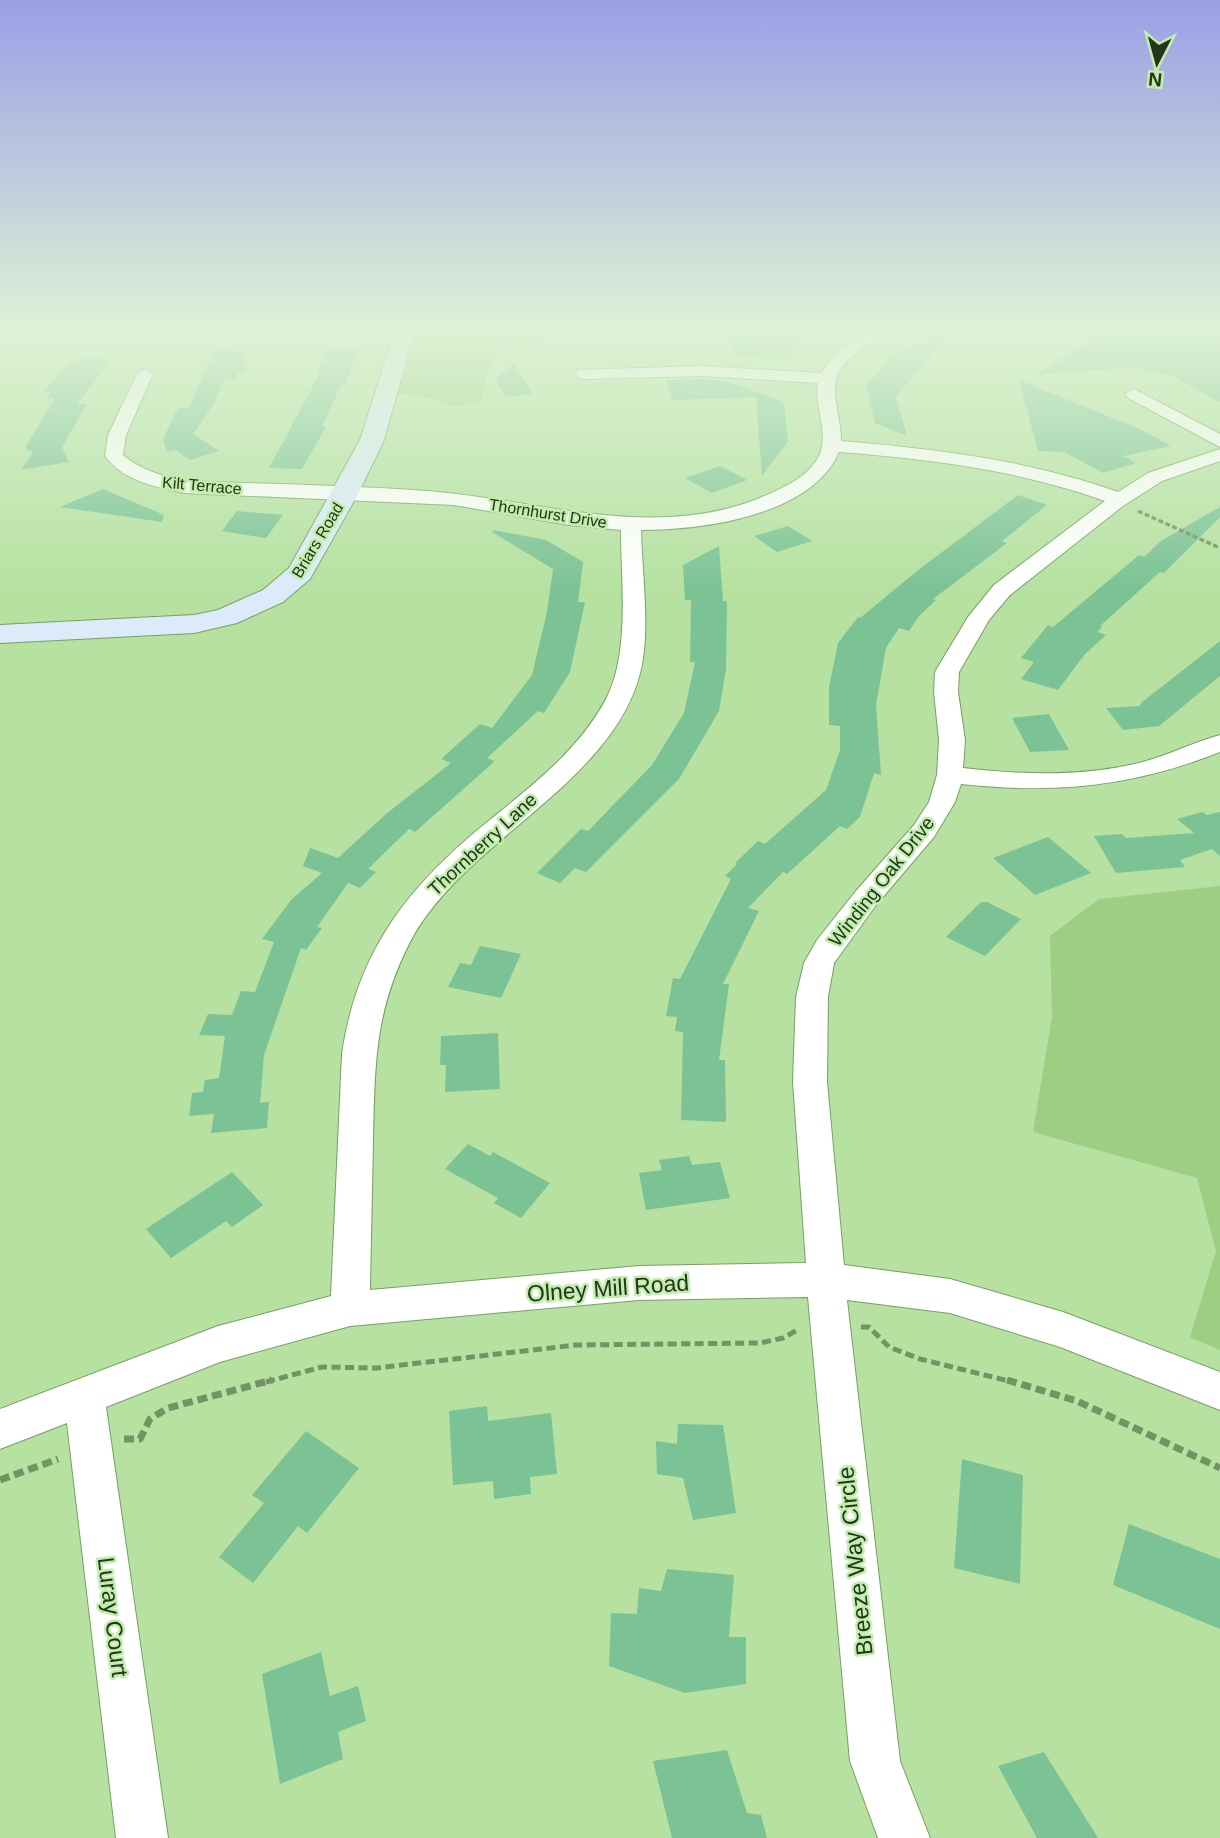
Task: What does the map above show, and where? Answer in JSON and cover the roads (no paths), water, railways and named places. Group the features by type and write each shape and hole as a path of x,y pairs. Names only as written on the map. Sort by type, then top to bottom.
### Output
{"street":[{"name":"Kilt Terrace","path":"126,419 113,441 114,456 126,468 151,480 184,487 345,494"},
{"name":"Briars Road","path":"0,634 194,624 253,607 274,596 300,573 345,494 372,440 378,419"},
{"path":"829,419 832,446 912,452 1002,464 1073,481 1118,500"},
{"path":"1179,419 1220,441"},
{"name":"Thornhurst Drive","path":"345,494 453,499 568,519 631,523 704,519 769,502 794,490 812,478 824,463 832,446"},
{"name":"Winding Oak Drive","path":"826,1280 810,1082 812,997 820,963 828,948 866,898 924,831 942,802 950,775 952,740 946,692 947,672 978,617 1002,590 1118,500 1156,477 1220,455"},
{"name":"Thornberry Lane","path":"351,1308 358,1055 368,1007 384,966 406,923 422,901 459,862 570,763 598,732 618,699 630,668 632,652 631,523"},
{"path":"950,775 1014,783 1067,783 1116,776 1173,763 1220,743"},
{"name":"Olney Mill Road","path":"0,1429 218,1344 351,1308 639,1283 826,1280 950,1296 1063,1330 1220,1391"},
{"name":"Breeze Way Circle","path":"826,1280 875,1761 904,1838"},
{"name":"Luray Court","path":"84,1395 142,1838"}]}
